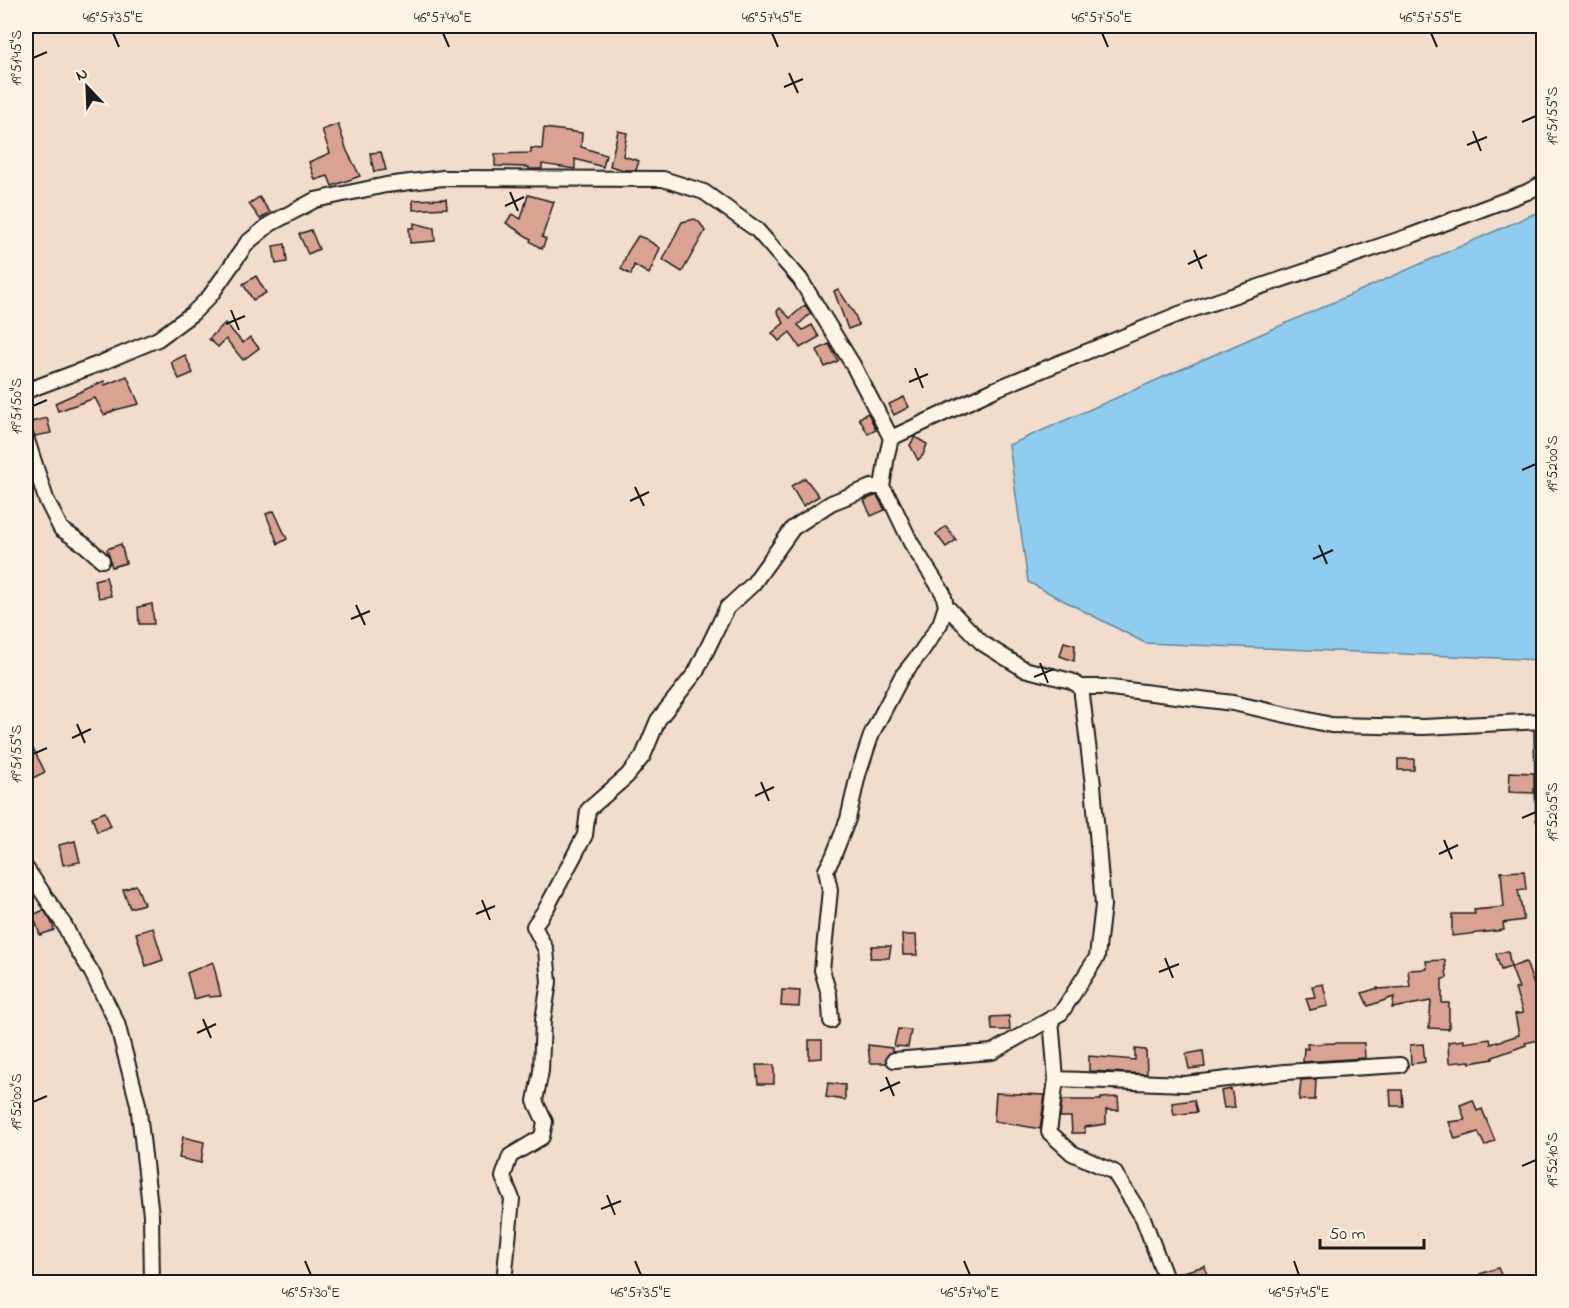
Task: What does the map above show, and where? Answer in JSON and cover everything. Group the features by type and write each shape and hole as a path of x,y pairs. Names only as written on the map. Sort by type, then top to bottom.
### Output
{"street":[{"path":"26,391 158,339 193,313 210,296 247,243 270,224 315,200 386,185 443,178 663,179 704,192 731,211 757,230 800,279 854,365 891,438 882,487 911,543 943,593 946,606 982,643 1024,669 1071,681 1081,687 1103,687 1233,703 1331,725 1424,727 1543,721 1544,818"},
{"path":"891,438 998,388 1179,314 1410,236 1527,192 1544,183"},
{"path":"26,436 46,499 61,529 102,560"},
{"path":"504,1282 512,1199 503,1178 510,1156 542,1137 545,1122 535,1101 541,1071 543,1020 549,982 546,950 534,926 548,907 585,835 588,810 627,776 643,756 658,720 696,672 727,608 753,584 793,528 831,503 871,487 882,487"},
{"path":"831,1021 822,970 830,890 826,870 848,819 858,775 872,733 902,676 940,624 946,606"},
{"path":"894,1060 992,1052 1061,1013 1097,957 1103,905 1093,785 1081,687"},
{"path":"26,868 65,926 117,1023 138,1104 151,1215 152,1282"},
{"path":"1051,1019 1056,1079 1049,1132 1072,1153 1114,1172 1143,1218 1167,1282"},
{"path":"1056,1079 1185,1084 1286,1072 1400,1065"}],"water":[{"path":"1543,210 1543,660 1145,643 1028,582 1009,445"}],"building":[{"path":"338,124 347,151 360,176 332,186 328,176 315,180 309,162 330,153 322,130"},
{"path":"544,128 582,133 581,147 606,155 603,167 575,159 575,169 542,164 542,169 495,166 495,154 531,153 531,148 542,149"},
{"path":"618,131 627,133 623,156 639,161 636,170 624,170 610,166"},
{"path":"381,152 386,170 374,172 370,153"},
{"path":"528,195 554,202 542,237 546,239 542,249 506,223 512,214 521,219"},
{"path":"259,197 270,212 260,219 249,204"},
{"path":"446,199 447,208 413,210 413,200"},
{"path":"695,219 705,231 682,272 663,260 682,222"},
{"path":"414,223 434,228 435,241 410,243 409,228 414,228"},
{"path":"311,230 319,249 308,254 299,234"},
{"path":"638,236 660,248 649,274 634,265 631,275 621,269 627,253"},
{"path":"285,244 287,262 276,264 273,246"},
{"path":"256,276 266,293 253,300 243,284"},
{"path":"838,289 859,325 848,329 834,291"},
{"path":"805,305 811,313 798,325 803,330 812,325 819,337 800,348 790,332 779,341 772,333 784,323 777,311 780,308 790,318"},
{"path":"225,323 243,343 250,337 259,348 243,360 226,339 218,347 209,339"},
{"path":"829,344 838,361 825,367 817,350"},
{"path":"185,355 193,373 179,379 171,362"},
{"path":"127,376 139,404 104,415 95,398 58,411 55,403 104,381 105,385"},
{"path":"904,397 909,407 894,415 889,404"},
{"path":"868,413 876,430 868,434 859,418"},
{"path":"47,418 51,433 35,436 27,423"},
{"path":"915,437 927,444 923,455 918,460 910,445"},
{"path":"805,478 819,496 803,506 791,486"},
{"path":"875,496 885,510 871,516 864,500"},
{"path":"274,511 287,539 278,544 266,514"},
{"path":"946,526 956,540 946,547 936,534"},
{"path":"121,544 126,563 112,567 107,549"},
{"path":"106,577 111,596 99,598 94,580"},
{"path":"152,604 154,624 139,624 138,607"},
{"path":"1064,642 1075,645 1074,661 1060,656"},
{"path":"34,750 45,772 29,780 26,773 26,754"},
{"path":"1398,759 1414,759 1414,770 1398,770"},
{"path":"1510,772 1534,773 1534,793 1509,792"},
{"path":"105,812 111,826 97,832 92,817"},
{"path":"75,841 80,862 63,865 59,845"},
{"path":"1524,871 1526,889 1518,890 1524,920 1503,923 1504,930 1452,936 1452,914 1475,914 1474,910 1504,907 1501,872"},
{"path":"136,885 144,904 130,908 123,890"},
{"path":"44,910 54,930 40,935 33,915"},
{"path":"153,928 163,960 146,966 136,933"},
{"path":"902,935 916,935 917,955 903,955"},
{"path":"872,946 891,946 889,958 870,958"},
{"path":"1508,951 1511,967 1501,970 1496,954"},
{"path":"1445,960 1447,978 1442,979 1442,1003 1449,1003 1449,1029 1429,1028 1431,1001 1392,1008 1394,997 1368,1006 1362,993 1378,988 1410,987 1408,970 1427,969 1426,961"},
{"path":"213,962 221,996 209,997 209,995 194,999 187,973"},
{"path":"1526,962 1544,1014 1544,1039 1525,1043 1526,1045 1493,1057 1493,1059 1470,1063 1470,1061 1449,1063 1448,1042 1464,1040 1464,1043 1490,1039 1491,1044 1519,1035 1515,1014 1523,1013 1515,989 1519,988 1511,967"},
{"path":"1323,984 1328,1006 1310,1010 1306,998 1315,997 1312,986"},
{"path":"782,990 800,991 799,1007 781,1006"},
{"path":"1009,1016 1010,1030 992,1030 991,1017"},
{"path":"898,1029 911,1030 908,1047 894,1046"},
{"path":"809,1040 822,1040 822,1058 809,1059"},
{"path":"1364,1043 1365,1058 1303,1062 1304,1048 1308,1049 1307,1044"},
{"path":"1423,1044 1425,1062 1411,1064 1410,1045"},
{"path":"868,1045 892,1048 886,1057 886,1063 870,1063"},
{"path":"1135,1049 1146,1050 1147,1074 1089,1071 1089,1056 1135,1060"},
{"path":"1203,1051 1205,1067 1189,1069 1186,1054"},
{"path":"756,1065 774,1065 774,1084 758,1084"},
{"path":"1316,1079 1315,1100 1299,1100 1301,1080"},
{"path":"828,1083 845,1085 845,1100 826,1097"},
{"path":"1231,1089 1235,1107 1224,1108 1221,1091"},
{"path":"1390,1090 1402,1090 1403,1106 1391,1106"},
{"path":"996,1093 1045,1095 1040,1129 994,1121"},
{"path":"1118,1097 1119,1110 1106,1110 1106,1124 1085,1127 1085,1133 1072,1133 1071,1117 1060,1117 1062,1100 1101,1100 1101,1098"},
{"path":"1194,1100 1197,1112 1174,1115 1172,1103"},
{"path":"1473,1100 1477,1111 1482,1109 1495,1141 1485,1146 1478,1132 1455,1139 1449,1122 1465,1120 1460,1105"},
{"path":"183,1137 204,1142 201,1163 179,1158"},
{"path":"1205,1266 1206,1282 1182,1282 1179,1273"},
{"path":"1498,1268 1503,1279 1484,1282 1480,1274"}]}
